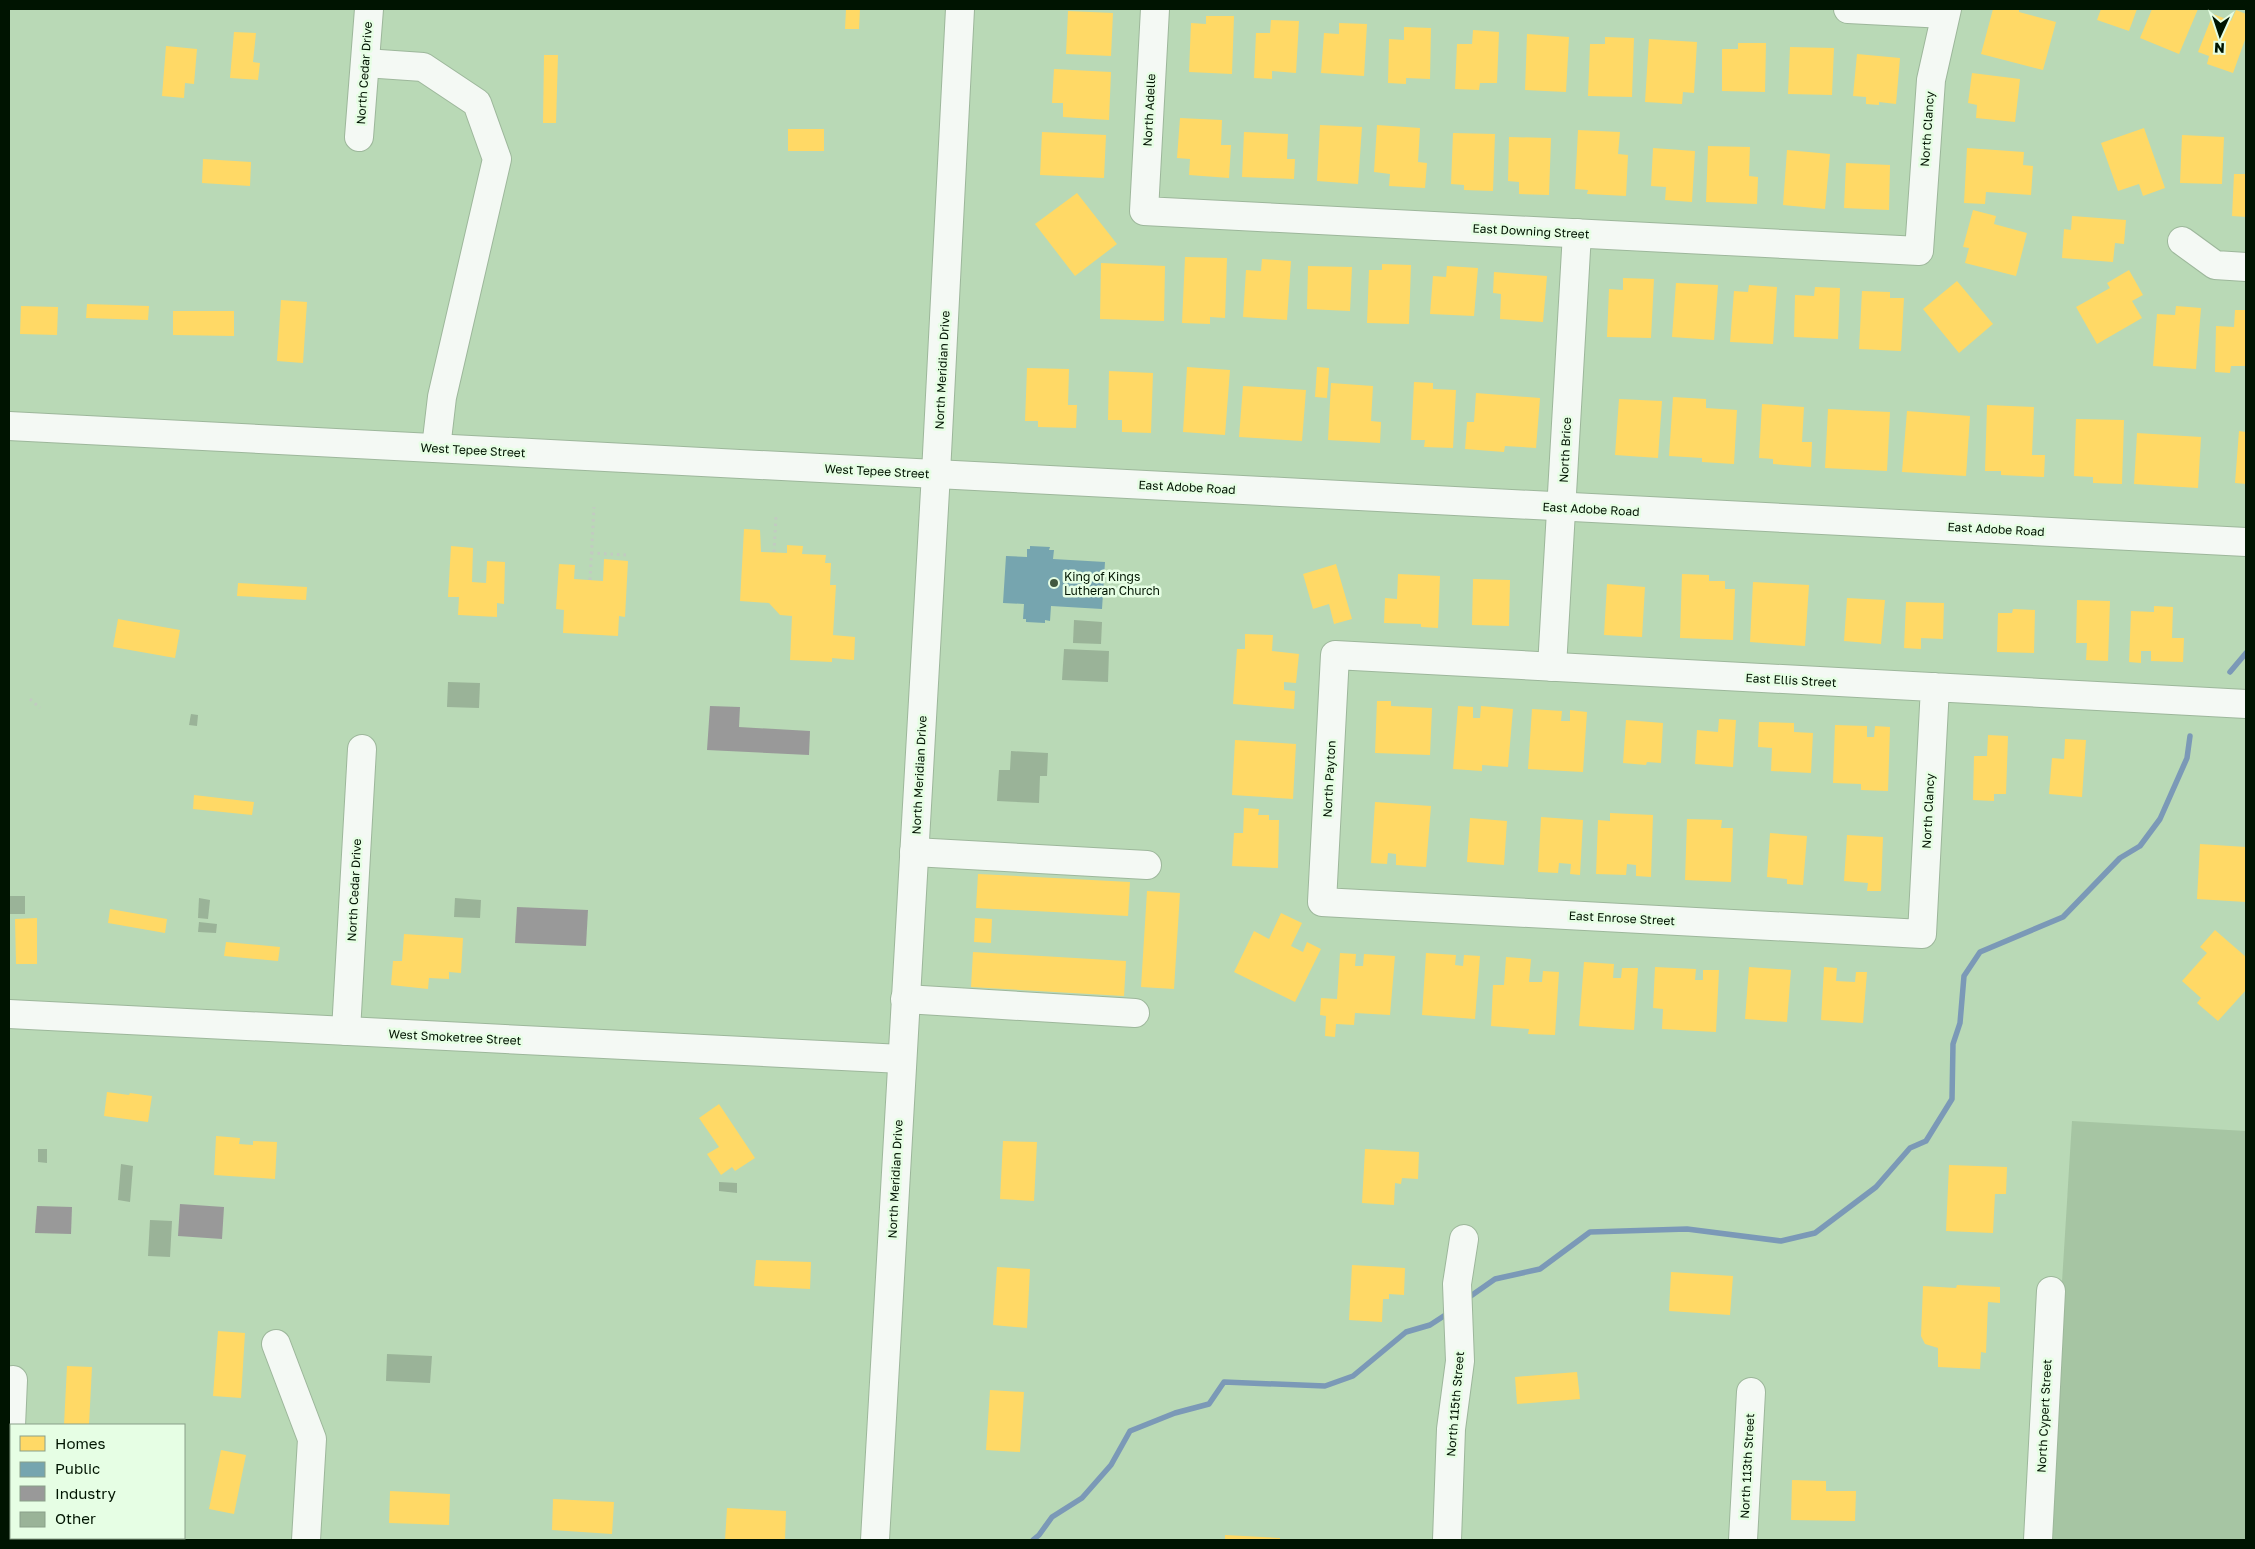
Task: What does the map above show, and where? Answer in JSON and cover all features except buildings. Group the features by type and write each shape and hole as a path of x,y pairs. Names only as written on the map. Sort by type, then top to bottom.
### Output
{"street":[{"name":"North Cedar Drive","path":"359,137 369,9"},
{"name":"North Meridian Drive","path":"875,1540 936,473 960,9"},
{"name":"North Adelle","path":"1144,211 1155,9"},
{"path":"1848,9 1946,12"},
{"name":"North Clancy","path":"1919,251 1930,80 1946,12"},
{"path":"365,64 423,67 477,103 497,159 442,397 436,448"},
{"name":"East Downing Street","path":"1144,211 1919,251"},
{"name":"North Brice","path":"1552,667 1576,233"},
{"path":"2182,241 2215,266 2246,267"},
{"name":"West Tepee Street","path":"9,426 936,473"},
{"name":"East Adobe Road","path":"936,473 2246,542"},
{"name":"East Ellis Street","path":"1335,655 2246,704"},
{"name":"North Payton","path":"1322,902 1335,655"},
{"name":"North Clancy","path":"1922,934 1935,687"},
{"name":"North Cedar Drive","path":"346,1031 362,749"},
{"path":"914,852 1148,865"},
{"name":"East Enrose Street","path":"1322,902 1922,934"},
{"path":"905,999 1135,1013"},
{"name":"West Smoketree Street","path":"9,1014 902,1059"},
{"name":"North 115th Street","path":"1447,1540 1451,1429 1460,1361 1456,1284 1464,1239"},
{"name":"North Cypert Street","path":"2038,1540 2051,1291"},
{"path":"276,1344 312,1439 306,1540"},
{"path":"11,1424 13,1380"},
{"name":"North 113th Street","path":"1743,1540 1751,1392"},
{"path":"9,1472 10,1449"}],"path":[{"path":"590,580 594,507"},
{"path":"774,552 776,516"},
{"path":"591,553 628,555"},
{"path":"30,699 40,708"}],"green space":[{"path":"2072,1121 2246,1131 2246,1540 2046,1540"}],"waterway":[{"path":"2230,672 2246,653"},
{"path":"1465,1300 1495,1279 1540,1269 1590,1232 1687,1229 1781,1241 1815,1233 1876,1187 1910,1148 1926,1141 1952,1099 1953,1044 1960,1023 1964,976 1980,952 2063,917 2120,858 2140,846 2160,819 2187,758 2190,736"},
{"path":"1033,1540 1052,1517 1082,1498 1111,1465 1130,1431 1175,1413 1209,1404 1224,1382 1325,1386 1353,1376 1406,1332 1430,1325 1450,1312"}],"place":[{"name":"King of Kings Lutheran Church","path":"1054,583"}]}
